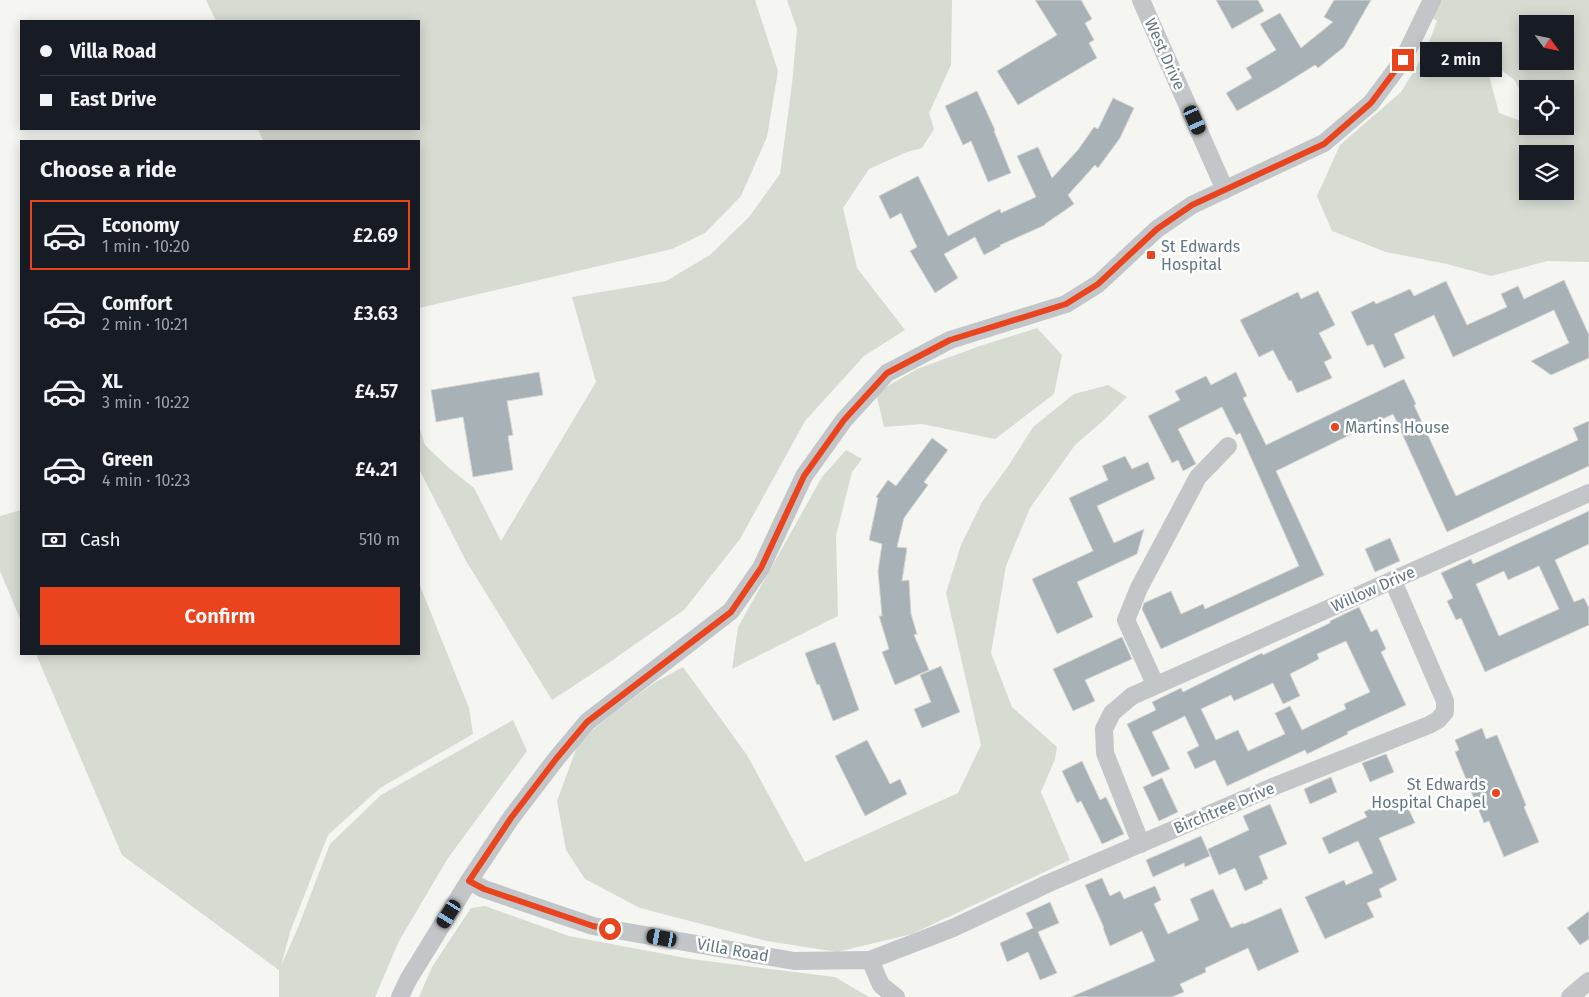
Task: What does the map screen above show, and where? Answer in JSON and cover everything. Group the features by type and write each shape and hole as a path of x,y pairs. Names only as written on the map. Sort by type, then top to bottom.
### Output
{"street":[{"name":"West Drive","path":"1141,0 1225,190"},
{"path":"400,997 408,980 469,881 511,818 587,722 731,612 761,568 804,476 844,420 887,373 950,340 1066,304 1098,284 1157,229 1192,205 1324,144 1371,103 1403,60 1432,0"},
{"path":"1156,684 1126,620 1139,588 1198,477 1228,446"},
{"name":"Willow Drive","path":"1141,844 1105,753 1104,729 1112,713 1132,696 1589,493"},
{"name":"Birchtree Drive","path":"870,960 953,928 1049,883 1266,790 1438,720 1445,712 1445,701 1392,581"},
{"name":"Villa Road","path":"469,881 484,889 593,926 794,961 870,960"},
{"path":"870,960 881,985 896,997"},
{"path":"1570,997 1589,981"}],"shaded area":[{"path":"206,0 755,0 778,71 767,137 741,196 705,233 672,249 420,308 420,140 263,140 258,130 420,130 420,20 216,20"},
{"path":"787,0 952,0 951,65 929,113 934,129 922,148 907,152 869,169 843,208 857,268 905,330 864,356 805,421 740,539 684,610 552,700 466,561 420,471 420,429 425,445 474,488 501,541 596,382 572,297 666,281 710,255 749,217 780,174 797,29"},
{"path":"1434,0 1589,0 1589,262 1547,261 1491,276 1447,264 1386,252 1332,231 1317,196 1340,145 1401,92 1425,53 1437,21 1426,13"},
{"path":"1037,328 1062,355 1054,394 995,439 922,424 884,427 876,393 917,369"},
{"path":"1108,385 1127,397 1075,445 1030,508 1006,566 991,653 1012,707 1057,747 1055,759 1041,792 1070,860 912,934 837,952 767,941 640,908 585,879 566,850 557,801 579,741 654,683 683,667 747,755 805,862 958,793 981,745 946,593 961,545 982,502 1009,465 1033,427 1074,394"},
{"path":"846,450 862,459 852,472 836,536 838,616 732,669 738,627 822,477"},
{"path":"20,510 20,619 0,571 0,516"},
{"path":"420,586 469,708 473,734 380,788 328,835 290,932 281,966 330,844 381,795 513,720 527,751 448,858 399,941 375,997 279,997 279,970 122,855 36,655 420,655"},
{"path":"485,906 569,936 691,959 835,977 869,997 419,997 432,967 471,908"}],"building":[{"path":"1035,0 1081,0 1092,19 1085,23 1094,40 1089,43 1097,58 1018,105 997,71 1057,35"},
{"path":"1216,0 1258,0 1264,11 1232,29"},
{"path":"1334,0 1371,0 1344,47 1318,68 1315,65 1237,111 1226,93 1252,78 1246,68 1276,50 1260,24 1280,13 1301,48 1333,22 1324,17"},
{"path":"977,91 995,130 1011,173 988,182 971,141 963,145 945,106"},
{"path":"1113,98 1134,108 1120,138 1098,168 1095,165 1068,195 1074,204 1045,225 1000,245 984,255 975,237 944,254 958,278 935,293 910,251 917,247 901,213 890,219 879,196 918,176 948,236 1000,209 1001,213 1036,197 1017,156 1038,147 1052,178 1078,150 1094,127 1098,129"},
{"path":"1564,280 1589,335 1589,358 1551,375 1531,361 1569,343 1554,310 1453,357 1434,315 1394,334 1405,358 1384,368 1373,344 1367,346 1351,312 1374,301 1376,304 1410,289 1414,296 1446,281 1467,325 1507,307 1501,294 1518,286 1524,299"},
{"path":"1318,291 1335,325 1319,333 1332,358 1324,362 1332,378 1297,393 1273,350 1259,357 1240,320 1298,292 1301,299"},
{"path":"539,372 543,395 507,401 513,435 508,436 513,470 473,477 463,417 436,422 431,390"},
{"path":"1236,372 1247,396 1243,398 1266,445 1404,379 1456,496 1578,440 1573,428 1589,421 1589,466 1447,532 1393,414 1276,471 1324,575 1161,649 1142,609 1144,603 1171,591 1181,614 1203,604 1205,609 1299,566 1240,433 1236,435 1222,407 1178,429 1196,464 1183,471 1178,460 1172,463 1148,416 1180,400 1175,391 1206,376 1211,385"},
{"path":"932,438 948,450 924,482 928,485 904,518 897,547 907,548 902,581 909,580 911,614 917,634 914,635 929,670 895,685 882,652 889,649 879,616 882,616 878,571 882,544 869,540 878,498 876,497 888,480 896,486"},
{"path":"1125,456 1132,469 1148,462 1155,479 1097,506 1114,543 1144,529 1137,554 1077,582 1093,617 1057,634 1032,579 1093,551 1069,498 1108,480 1102,466"},
{"path":"1589,511 1589,544 1555,560 1574,602 1584,598 1589,608 1589,625 1485,672 1461,618 1456,620 1447,601 1453,598 1441,573 1471,559 1473,564","holes":["1539,566 1559,609 1499,636 1476,584 1504,571 1508,580"]},
{"path":"1390,538 1400,561 1375,572 1365,549"},
{"path":"1359,607 1371,632 1377,629 1386,649 1381,652 1406,705 1347,732 1348,734 1307,754 1305,750 1227,786 1215,760 1195,769 1187,752 1199,746 1185,716 1152,732 1170,769 1152,777 1127,724 1156,710 1152,702 1181,688 1183,692 1262,653 1263,655 1330,623 1330,621","holes":["1346,641 1370,692 1344,704 1346,709 1302,730 1290,706 1275,713 1285,734 1248,751 1238,730 1216,740 1201,709 1231,695 1234,701 1273,683 1283,704 1300,696 1290,674 1319,659 1317,654"]},
{"path":"1122,637 1132,659 1085,680 1095,701 1073,711 1053,669"},
{"path":"835,642 859,710 833,721 805,653"},
{"path":"941,666 960,712 922,728 914,709 931,702 920,675"},
{"name":"St Edwards Hospital Chapel","path":"1482,728 1486,739 1497,735 1539,842 1504,857 1489,821 1484,823 1455,752 1459,750 1455,740"},
{"path":"867,740 890,784 900,779 907,794 865,816 835,756"},
{"path":"1386,754 1394,772 1370,782 1362,763"},
{"path":"1082,761 1100,800 1106,797 1124,834 1102,844 1081,801 1077,803 1062,771"},
{"path":"1331,777 1337,792 1310,804 1304,789"},
{"path":"1162,778 1178,812 1159,821 1143,787"},
{"path":"1405,801 1415,823 1379,838 1397,880 1379,889 1382,897 1367,903 1374,917 1325,939 1305,897 1344,880 1346,885 1373,873 1358,841 1329,854 1322,838 1367,817 1364,812 1380,804 1383,810"},
{"path":"1270,804 1287,844 1259,856 1268,879 1245,891 1235,868 1219,875 1208,849 1249,830 1243,816"},
{"path":"1201,836 1210,856 1185,867 1184,863 1153,877 1146,860"},
{"path":"1102,878 1110,896 1120,891 1124,899 1155,886 1161,900 1154,904 1168,934 1199,920 1190,899 1213,889 1231,928 1281,908 1299,952 1258,971 1248,948 1205,968 1206,972 1180,984 1184,992 1172,997 1071,997 1155,961 1142,931 1110,946 1085,885"},
{"path":"1050,902 1059,923 1038,932 1057,973 1040,980 1028,952 1007,962 1000,943 1033,928 1026,913"},
{"path":"1589,911 1589,939 1580,945 1567,928"}],"place":[{"name":"St Edwards Hospital","path":"1151,255"},
{"name":"Martins House","path":"1335,427"},
{"name":"St Edwards Hospital Chapel","path":"1496,793"}],"route":[{"path":"610,929 593,926 484,889 469,881 511,818 587,722 731,612 761,568 804,476 844,420 887,373 931,348 950,340 1066,304 1098,284 1157,229 1192,205 1324,144 1371,103 1403,60"}]}
